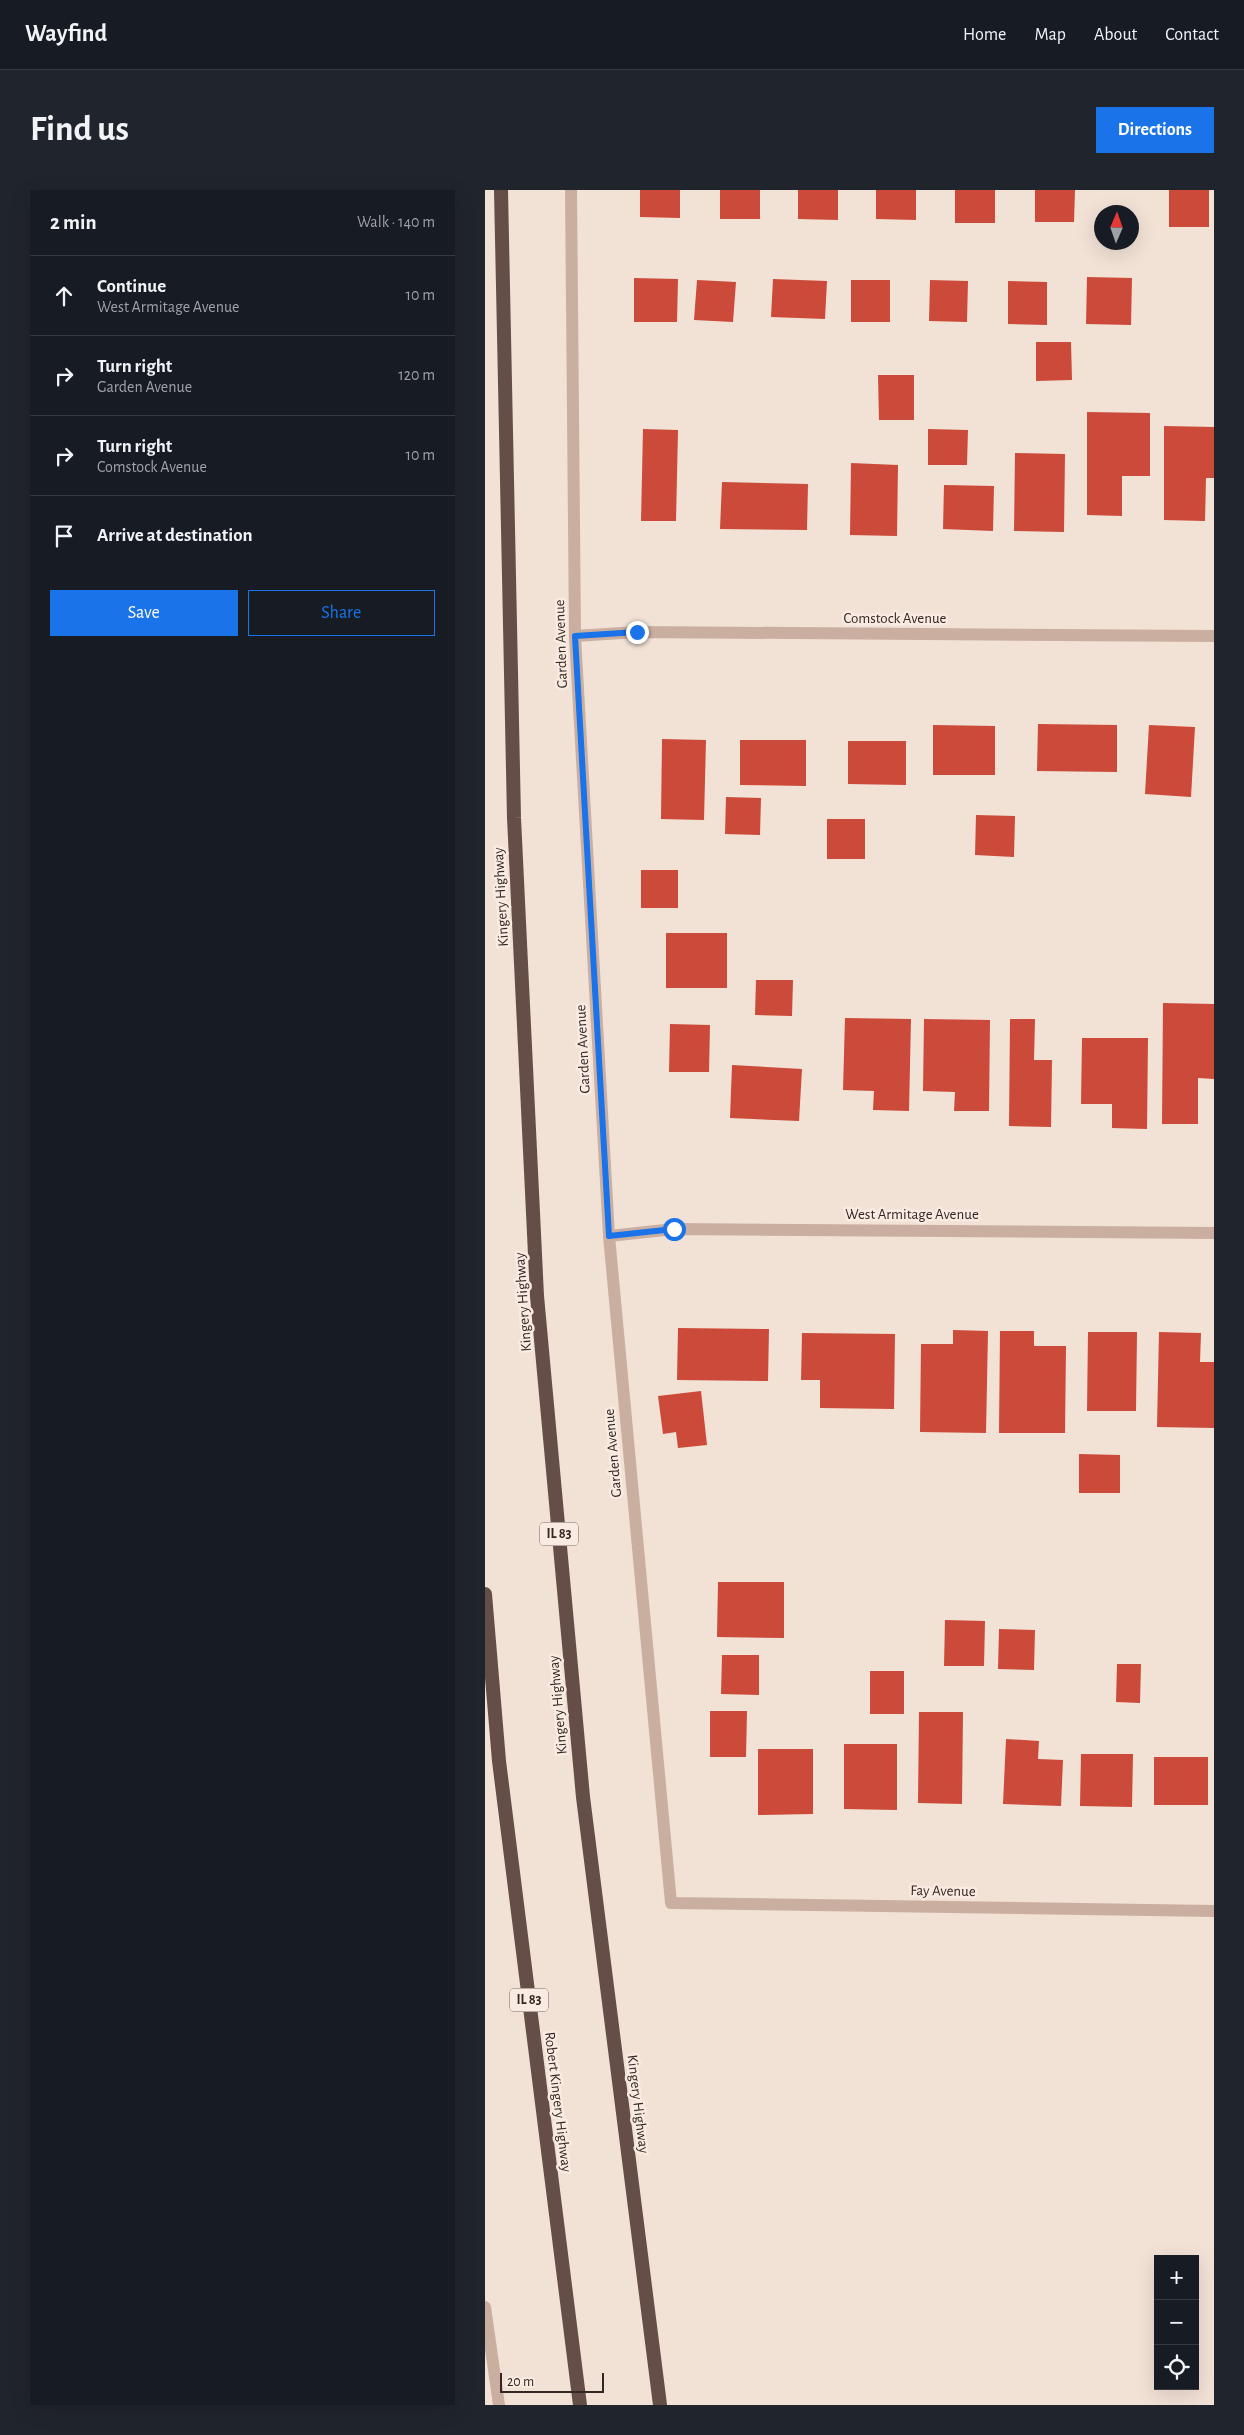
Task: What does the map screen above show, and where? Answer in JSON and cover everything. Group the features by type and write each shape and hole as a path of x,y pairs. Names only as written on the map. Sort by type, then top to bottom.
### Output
{"highway":[{"name":"Kingery Highway","path":"501,190 514,818 537,1296 583,1797 660,2405"},
{"name":"Robert Kingery Highway","path":"485,1594 499,1761 581,2405"}],"street":[{"name":"Garden Avenue","path":"571,190 575,636 609,1236 671,1903"},
{"name":"Comstock Avenue","path":"575,636 637,632 1214,636"},
{"name":"West Armitage Avenue","path":"609,1236 674,1229 1214,1233"},
{"name":"Fay Avenue","path":"671,1903 1214,1911"},
{"path":"485,2307 499,2405"}],"building":[{"path":"640,190 680,190 680,218 640,217"},
{"path":"720,190 760,190 760,219 720,219"},
{"path":"798,190 838,190 838,220 798,219"},
{"path":"876,190 916,190 916,220 876,219"},
{"path":"955,190 995,190 995,223 955,223"},
{"path":"1035,190 1075,190 1074,222 1035,222"},
{"path":"1169,190 1209,190 1209,227 1169,227"},
{"path":"1087,277 1132,278 1131,325 1086,324"},
{"path":"634,278 678,279 677,322 634,322"},
{"path":"773,279 827,281 825,319 771,317"},
{"path":"697,280 736,282 733,322 694,320"},
{"path":"851,280 890,280 890,322 851,322"},
{"path":"930,280 968,281 967,322 929,321"},
{"path":"1008,281 1047,282 1047,325 1008,324"},
{"path":"1036,342 1071,342 1072,380 1036,381"},
{"path":"878,375 914,375 914,420 879,420"},
{"path":"1087,412 1150,413 1150,476 1122,476 1122,516 1087,515"},
{"path":"1164,426 1214,427 1214,478 1206,478 1205,521 1164,520"},
{"path":"643,429 678,430 676,521 641,521"},
{"path":"928,429 968,430 967,465 928,465"},
{"path":"1015,453 1065,454 1064,532 1014,531"},
{"path":"851,463 898,465 897,536 850,535"},
{"path":"722,482 808,484 807,530 720,529"},
{"path":"944,485 994,486 993,531 943,529"},
{"path":"1038,724 1117,725 1117,772 1037,771"},
{"path":"933,725 995,726 995,775 933,775"},
{"path":"1149,725 1195,727 1191,797 1145,794"},
{"path":"662,739 706,740 704,820 661,819"},
{"path":"740,740 806,740 806,786 740,785"},
{"path":"848,741 906,741 906,785 848,784"},
{"path":"726,797 761,798 760,835 725,834"},
{"path":"976,815 1015,816 1014,857 975,855"},
{"path":"827,819 865,819 865,859 827,859"},
{"path":"641,870 678,870 678,908 641,908"},
{"path":"666,933 727,933 727,988 666,988"},
{"path":"756,980 793,980 792,1016 755,1015"},
{"path":"1163,1003 1214,1004 1214,1079 1198,1078 1198,1124 1162,1124"},
{"path":"845,1018 911,1019 909,1111 873,1110 874,1091 843,1090"},
{"path":"924,1019 990,1020 989,1111 954,1111 955,1092 923,1091"},
{"path":"1010,1019 1035,1019 1034,1060 1052,1060 1051,1127 1009,1126"},
{"path":"670,1024 710,1025 709,1072 669,1072"},
{"path":"1082,1038 1148,1038 1147,1129 1112,1128 1112,1104 1081,1104"},
{"path":"732,1065 802,1069 799,1121 730,1118"},
{"path":"678,1328 769,1329 768,1381 677,1380"},
{"path":"953,1330 988,1331 986,1433 920,1432 921,1344 953,1344"},
{"path":"1000,1331 1034,1331 1034,1346 1066,1346 1065,1433 999,1433"},
{"path":"1088,1332 1137,1332 1136,1411 1087,1411"},
{"path":"1159,1332 1201,1333 1200,1362 1214,1362 1214,1428 1157,1427"},
{"path":"802,1333 895,1334 894,1409 820,1408 820,1380 801,1380"},
{"path":"701,1391 707,1445 678,1448 676,1432 663,1434 658,1396"},
{"path":"1079,1454 1120,1455 1120,1493 1079,1493"},
{"path":"718,1582 784,1582 784,1638 717,1637"},
{"path":"945,1620 985,1621 984,1666 944,1666"},
{"path":"999,1629 1035,1630 1034,1670 998,1669"},
{"path":"722,1655 759,1655 759,1695 721,1694"},
{"path":"1117,1664 1141,1664 1140,1703 1116,1702"},
{"path":"870,1671 904,1671 904,1714 870,1714"},
{"path":"710,1711 747,1711 746,1757 710,1757"},
{"path":"919,1712 963,1712 962,1804 918,1803"},
{"path":"1006,1739 1039,1741 1038,1759 1063,1760 1061,1806 1003,1804"},
{"path":"844,1744 897,1744 897,1810 844,1809"},
{"path":"758,1749 813,1749 813,1814 758,1815"},
{"path":"1081,1754 1133,1754 1132,1807 1080,1806"},
{"path":"1154,1757 1208,1757 1208,1805 1154,1805"}],"route":[{"path":"637,632 575,636 609,1236 674,1229"}]}
